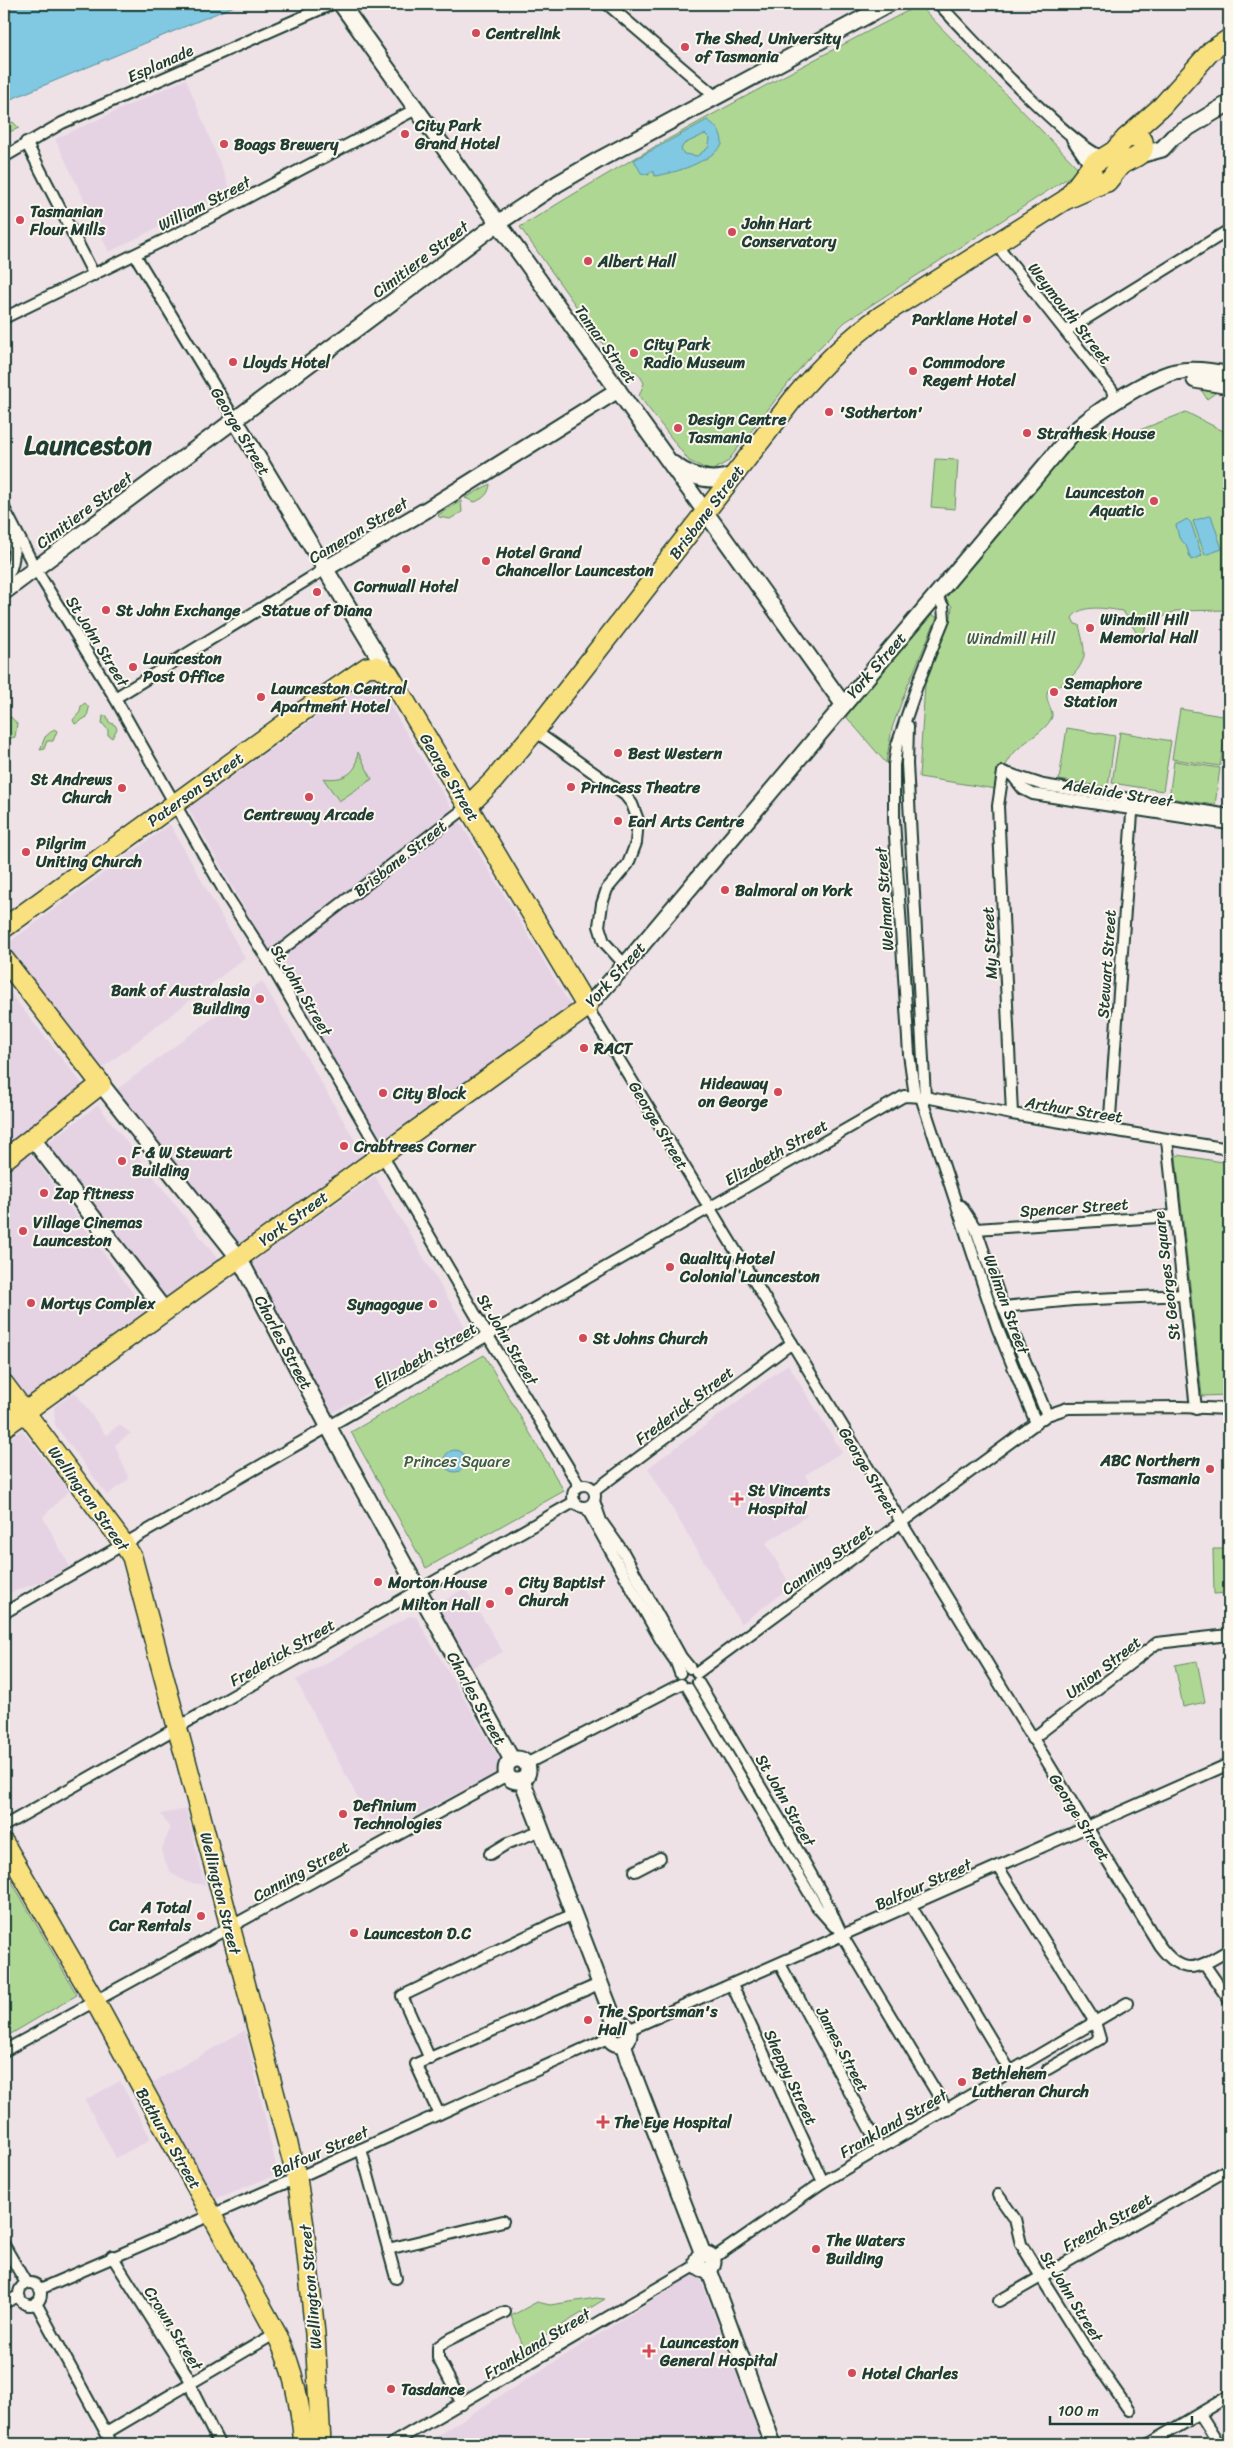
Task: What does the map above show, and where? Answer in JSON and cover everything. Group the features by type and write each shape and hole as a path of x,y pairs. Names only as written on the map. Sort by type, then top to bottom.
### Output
{"highway":[{"path":"1096,165 1097,182 1106,182 1138,144 1162,106 1200,62 1229,39"},
{"name":"Brisbane Street","path":"1065,200 1096,165 1118,148 1138,144"},
{"name":"Brisbane Street","path":"468,806 494,780 535,731 808,382 849,340 882,315 1065,200 1106,182"},
{"path":"363,670 378,666 389,674"},
{"name":"Paterson Street","path":"4,928 363,670"},
{"name":"George Street","path":"389,674 587,1006"},
{"name":"Charles Street","path":"4,959 102,1084"},
{"name":"York Street","path":"4,1427 587,1006"},
{"path":"4,1160 102,1084"},
{"name":"Wellington Street","path":"4,1384 132,1557 179,1728 297,2178 315,2334 320,2444"},
{"name":"Bathurst Street","path":"4,1843 212,2213 276,2333 287,2356 296,2386 304,2444"}],"street":[{"name":"Esplanade","path":"4,157 26,142 116,98 332,4"},
{"name":"Tamar Street","path":"341,4 843,704"},
{"path":"607,4 715,96"},
{"name":"Cimitiere Street","path":"4,592 498,223 563,180 872,9 889,4"},
{"path":"939,4 1071,136 1096,165"},
{"path":"1138,144 1173,137 1203,117 1229,103"},
{"name":"William Street","path":"4,318 134,255 416,109"},
{"path":"1071,136 1097,155 1096,165"},
{"path":"26,142 94,275"},
{"path":"1066,331 1229,230"},
{"name":"Weymouth Street","path":"996,244 1112,390 1115,403"},
{"name":"George Street","path":"134,255 389,674"},
{"name":"York Street","path":"587,1006 625,965 1058,448 1090,418 1151,382 1175,372 1198,371 1226,374"},
{"name":"York Street","path":"1115,403 1156,386 1182,379 1229,386"},
{"name":"Cameron Street","path":"115,698 325,569 426,510 618,390"},
{"path":"668,460 678,468 700,478 718,480 735,474"},
{"name":"St John Street","path":"4,508 35,568 115,698 227,896 268,960 488,1336 579,1486"},
{"path":"4,581 10,572 14,560 12,524"},
{"name":"Welman Street","path":"936,596 943,606 944,619 912,702 895,754 894,820 909,1054 920,1096 954,1193 965,1233 997,1327 1036,1423"},
{"path":"363,670 369,654 368,640"},
{"name":"Welman Street","path":"912,702 908,729 907,764 920,1096"},
{"path":"535,731 625,795 632,804 638,820 636,843 628,864 607,889 602,904 599,926 604,942 625,965"},
{"name":"Adelaide Street","path":"1008,773 1026,791 1042,790 1210,817 1229,824"},
{"name":"My Street","path":"1008,773 998,806 1012,1114"},
{"name":"Stewart Street","path":"1109,1130 1133,805"},
{"name":"Brisbane Street","path":"268,960 468,806"},
{"name":"Adelaide Street","path":"1210,817 1229,815"},
{"name":"George Street","path":"587,1006 1032,1740 1169,1958 1184,1967 1192,1968 1204,1964"},
{"name":"Charles Street","path":"102,1084 238,1258 419,1591 519,1762"},
{"name":"Elizabeth Street","path":"4,1613 329,1428 875,1111 904,1096 920,1096"},
{"name":"Arthur Street","path":"920,1096 1012,1114 1229,1150"},
{"path":"32,1138 165,1311"},
{"name":"St Georges Square","path":"1167,1140 1196,1409"},
{"name":"Welman Street","path":"954,1193 976,1229 1003,1307 1047,1415"},
{"name":"Spencer Street","path":"976,1229 1174,1216"},
{"path":"1003,1307 1073,1300 1184,1295"},
{"name":"Frederick Street","path":"591,1500 792,1344"},
{"name":"Canning Street","path":"519,1762 689,1678 1047,1415 1068,1408 1181,1407 1229,1409"},
{"path":"579,1486 590,1486 591,1500 579,1507 574,1502 572,1494 579,1486"},
{"name":"St John Street","path":"591,1500 619,1555 663,1632 676,1662 713,1708 760,1786 818,1908 843,1937 947,2110"},
{"name":"Frederick Street","path":"4,1826 574,1502"},
{"name":"Union Street","path":"1032,1740 1157,1643 1229,1635"},
{"name":"St John Street","path":"689,1678 704,1714 750,1792 777,1825"},
{"path":"704,1714 713,1708"},
{"path":"519,1762 528,1773 522,1780 512,1780 507,1774 506,1768 519,1762"},
{"name":"Balfour Street","path":"40,2289 112,2256 297,2178 619,2034 843,1937 1229,1764"},
{"name":"Canning Street","path":"4,2051 507,1774"},
{"path":"522,1780 773,2444"},
{"path":"750,1792 760,1786"},
{"path":"490,1854 508,1843 542,1830"},
{"path":"635,1871 660,1858"},
{"path":"998,1867 1094,2022 1100,2039 1048,2069"},
{"path":"911,1906 1010,2072"},
{"path":"430,2059 402,1996 572,1914"},
{"path":"1229,1950 1204,1964 1229,2000"},
{"name":"James Street","path":"780,1964 880,2148"},
{"path":"439,2114 416,2064 599,1984"},
{"name":"Sheppy Street","path":"732,1985 823,2182"},
{"name":"Frankland Street","path":"391,2444 705,2262 823,2182 1127,2003"},
{"path":"361,2149 396,2278"},
{"name":"French Street","path":"999,2301 1229,2168"},
{"name":"St John Street","path":"998,2195 1015,2219 1022,2244 1041,2277 1129,2410"},
{"path":"388,2248 503,2221"},
{"path":"4,2245 26,2283"},
{"name":"Crown Street","path":"112,2256 189,2378 190,2385 219,2444"},
{"path":"26,2283 32,2283 40,2289 40,2298 36,2303 26,2304 19,2296 21,2287 26,2283"},
{"path":"4,2303 19,2296"},
{"path":"36,2303 112,2444"},
{"path":"462,2404 438,2358 438,2347 446,2340 505,2312"},
{"path":"106,2433 276,2333"},
{"path":"1148,2444 1229,2396"},
{"path":"1200,2414 1219,2444"}],"shaded area":[{"path":"186,79 231,191 109,252 55,139"},
{"path":"373,677 572,1008 383,1143 267,948 188,808"},
{"path":"170,824 245,958 100,1070 4,946"},
{"path":"262,981 364,1156 240,1246 116,1090"},
{"path":"4,985 84,1086 4,1148"},
{"path":"98,1105 220,1262 162,1303 43,1146"},
{"path":"30,1153 147,1312 26,1400 4,1371 4,1173"},
{"path":"375,1176 470,1335 331,1414 249,1265"},
{"name":"St Vincents Hospital","path":"788,1364 842,1452 805,1475 815,1494 799,1504 807,1516 766,1543 791,1586 741,1624 648,1468"},
{"path":"75,1392 106,1435 119,1425 131,1433 115,1445 129,1479 107,1495 55,1425 54,1407"},
{"path":"22,1430 69,1491 43,1517 70,1567 43,1581 4,1595 4,1442"},
{"path":"465,1588 503,1652 472,1668 437,1605"},
{"path":"409,1616 416,1617 501,1761 496,1773 377,1835 296,1680"},
{"path":"186,1809 205,1885 186,1882 172,1874 163,1858 162,1849 170,1829 161,1814"},
{"path":"245,2030 278,2174 215,2199 152,2083"},
{"path":"120,2081 151,2139 116,2158 85,2100"},
{"name":"Launceston General Hospital","path":"698,2272 763,2444 422,2444 425,2443"}],"green space":[{"path":"919,5 1080,170 845,322 805,362 727,462 711,471 689,461 639,396 644,383 637,372 622,371 520,227 667,140"},
{"path":"13,122 19,128 4,134 4,125"},
{"path":"1200,388 1218,391 1207,399"},
{"name":"Windmill Hill","path":"1186,412 1229,434 1229,610 1175,611 1161,618 1153,616 1148,620 1141,640 1123,611 1095,608 1076,613 1072,618 1075,624 1079,625 1082,636 1084,656 1082,662 1070,678 1048,690 1047,698 1052,713 1051,719 1045,727 1011,757 996,789 919,777 925,685 951,617 952,606 943,597 1081,434 1102,427 1119,438"},
{"path":"935,459 958,460 955,509 931,507"},
{"path":"490,484 487,493 475,502 465,498"},
{"path":"461,501 462,512 450,519 439,517 438,515"},
{"path":"932,615 937,617 907,687 892,728 886,763 843,713"},
{"path":"85,703 89,708 87,717 75,724 73,720 80,712 81,706"},
{"path":"1180,709 1228,717 1220,766 1172,759"},
{"path":"103,716 107,716 109,722 115,725 117,729 112,738 108,735 108,730 102,723"},
{"path":"11,717 17,724 15,737 5,740 5,718"},
{"path":"1067,728 1115,736 1108,787 1059,780"},
{"path":"54,729 57,731 53,741 47,741 44,749 40,750 45,737"},
{"path":"1120,732 1171,741 1163,791 1112,783"},
{"path":"358,752 372,779 339,801 323,778 333,779 350,773 356,765"},
{"path":"1174,761 1220,768 1215,805 1169,798"},
{"path":"1178,1155 1229,1163 1229,1395 1202,1396 1176,1157"},
{"name":"Princes Square","path":"484,1355 564,1491 426,1568 351,1432"},
{"path":"1213,1549 1229,1549 1229,1593 1214,1594"},
{"path":"1197,1661 1205,1702 1183,1707 1175,1665"},
{"path":"4,1868 77,1995 4,2038"},
{"path":"596,2298 605,2299 524,2348 511,2316 537,2302 550,2305"}],"water":[{"path":"4,4 239,4 4,102"},
{"path":"707,120 716,127 721,137 722,145 709,157 692,166 672,172 655,176 654,172 649,172 649,175 641,173 634,160","holes":["705,134 710,139 708,148 697,156 684,154 681,149 684,144"]},
{"path":"1211,515 1222,549 1205,555 1193,521"},
{"path":"1187,519 1191,523 1202,556 1191,560 1186,545 1179,538 1176,525"},
{"path":"455,1450 463,1453 466,1461 463,1469 455,1472 447,1469 444,1461 447,1453"}],"place":[{"name":"Centrelink","path":"476,33"},
{"name":"The Shed, University of Tasmania","path":"685,47"},
{"name":"City Park Grand Hotel","path":"405,134"},
{"name":"Boags Brewery","path":"224,144"},
{"name":"Tasmanian Flour Mills","path":"20,220"},
{"name":"John Hart Conservatory","path":"732,232"},
{"name":"Albert Hall","path":"588,261"},
{"name":"Parklane Hotel","path":"1027,319"},
{"name":"City Park Radio Museum","path":"634,353"},
{"name":"Lloyds Hotel","path":"233,362"},
{"name":"Commodore Regent Hotel","path":"913,371"},
{"name":"'Sotherton'","path":"829,412"},
{"name":"Design Centre Tasmania","path":"678,428"},
{"name":"Strathesk House","path":"1027,433"},
{"name":"Launceston Aquatic","path":"1154,501"},
{"name":"Hotel Grand Chancellor Launceston","path":"486,561"},
{"name":"Cornwall Hotel","path":"406,569"},
{"name":"Statue of Diana","path":"317,592"},
{"name":"St John Exchange","path":"106,610"},
{"name":"Windmill Hill Memorial Hall","path":"1090,628"},
{"name":"Launceston Post Office","path":"133,667"},
{"name":"Semaphore Station","path":"1054,692"},
{"name":"Launceston Central Apartment Hotel","path":"261,697"},
{"name":"Best Western","path":"618,753"},
{"name":"Princess Theatre","path":"571,787"},
{"name":"St Andrews Church","path":"122,788"},
{"name":"Centreway Arcade","path":"309,797"},
{"name":"Earl Arts Centre","path":"618,821"},
{"name":"Pilgrim Uniting Church","path":"26,852"},
{"name":"Balmoral on York","path":"725,890"},
{"name":"Bank of Australasia Building","path":"260,999"},
{"name":"RACT","path":"584,1048"},
{"name":"Hideaway on George","path":"778,1092"},
{"name":"City Block","path":"383,1093"},
{"name":"Crabtrees Corner","path":"344,1146"},
{"name":"F & W Stewart Building","path":"122,1161"},
{"name":"Zap fitness","path":"44,1193"},
{"name":"Village Cinemas Launceston","path":"23,1231"},
{"name":"Quality Hotel Colonial Launceston","path":"670,1267"},
{"name":"Mortys Complex","path":"31,1303"},
{"name":"Synagogue","path":"433,1304"},
{"name":"St Johns Church","path":"583,1338"},
{"name":"ABC Northern Tasmania","path":"1210,1469"},
{"name":"St Vincents Hospital","path":"737,1499"},
{"name":"Morton House","path":"378,1582"},
{"name":"City Baptist Church","path":"509,1591"},
{"name":"Milton Hall","path":"490,1604"},
{"name":"Definium Technologies","path":"343,1814"},
{"name":"A Total Car Rentals","path":"201,1916"},
{"name":"Launceston D.C","path":"354,1933"},
{"name":"The Sportsman's Hall","path":"588,2020"},
{"name":"Bethlehem Lutheran Church","path":"962,2082"},
{"name":"The Eye Hospital","path":"603,2122"},
{"name":"The Waters Building","path":"816,2249"},
{"name":"Launceston General Hospital","path":"649,2351"},
{"name":"Hotel Charles","path":"852,2373"},
{"name":"Tasdance","path":"391,2389"}],"district":[{"name":"Launceston","path":"88,445"}]}
